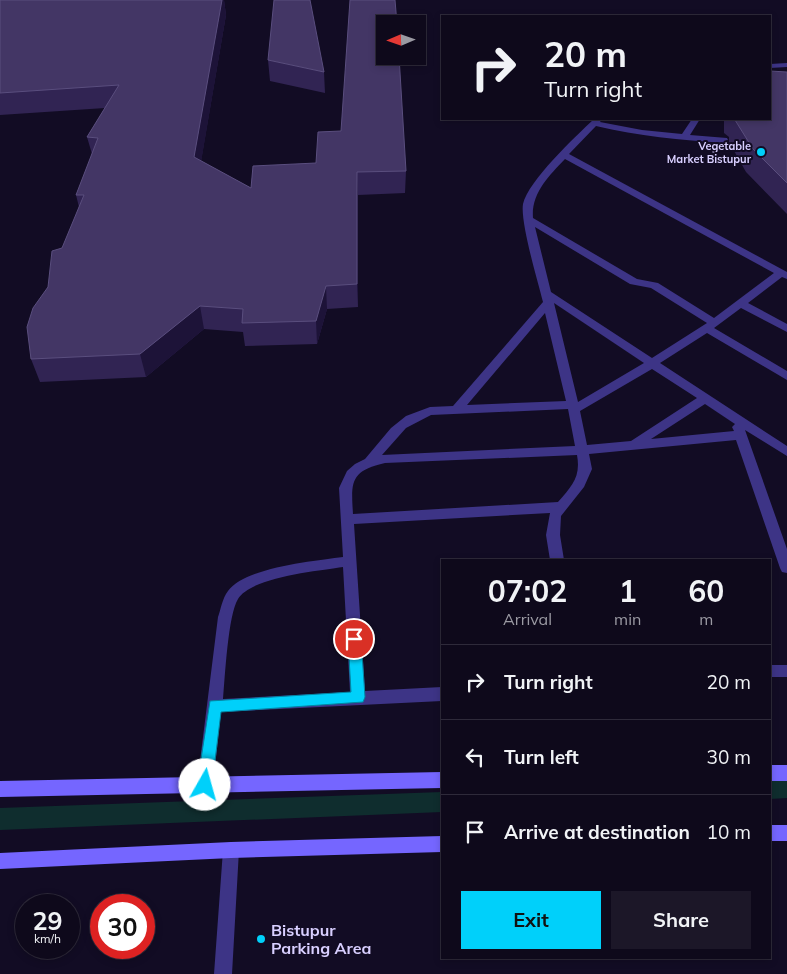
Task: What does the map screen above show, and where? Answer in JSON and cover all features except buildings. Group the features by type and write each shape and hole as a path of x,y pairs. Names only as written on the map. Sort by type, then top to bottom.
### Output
{"street":[{"path":"771,66 787,65"},
{"path":"684,137 695,120"},
{"path":"558,559 553,536 555,515 578,488 586,469 574,407 528,219 527,205 532,193 596,121 621,130 724,140"},
{"path":"370,462 400,425 414,415 430,410 574,407 651,364 784,274 565,155"},
{"path":"528,219 634,282 654,285 661,289 787,376"},
{"path":"548,298 787,452"},
{"path":"458,408 548,298"},
{"path":"741,303 787,329"},
{"path":"634,444 704,399"},
{"path":"736,419 787,568"},
{"path":"358,697 345,488 349,476 357,468 370,462 384,459 583,450 741,435"},
{"path":"347,519 562,507"},
{"path":"205,785 226,617 233,595 246,583 271,575 350,562"},
{"path":"771,671 787,671"},
{"path":"215,706 441,694"},
{"path":"771,773 787,773"},
{"path":"0,789 441,780"},
{"path":"771,833 787,833"},
{"path":"0,861 231,850 441,844"},
{"path":"223,974 231,850"}],"green space":[{"path":"771,780 787,780 787,798 771,799"},
{"path":"441,792 441,812 0,830 0,808"}],"place":[{"name":"Vegetable Market Bistupur","path":"761,152"},
{"name":"Bistupur Parking Area","path":"261,939"}],"route":[{"path":"205,785 215,706 358,697 354,639"}]}
